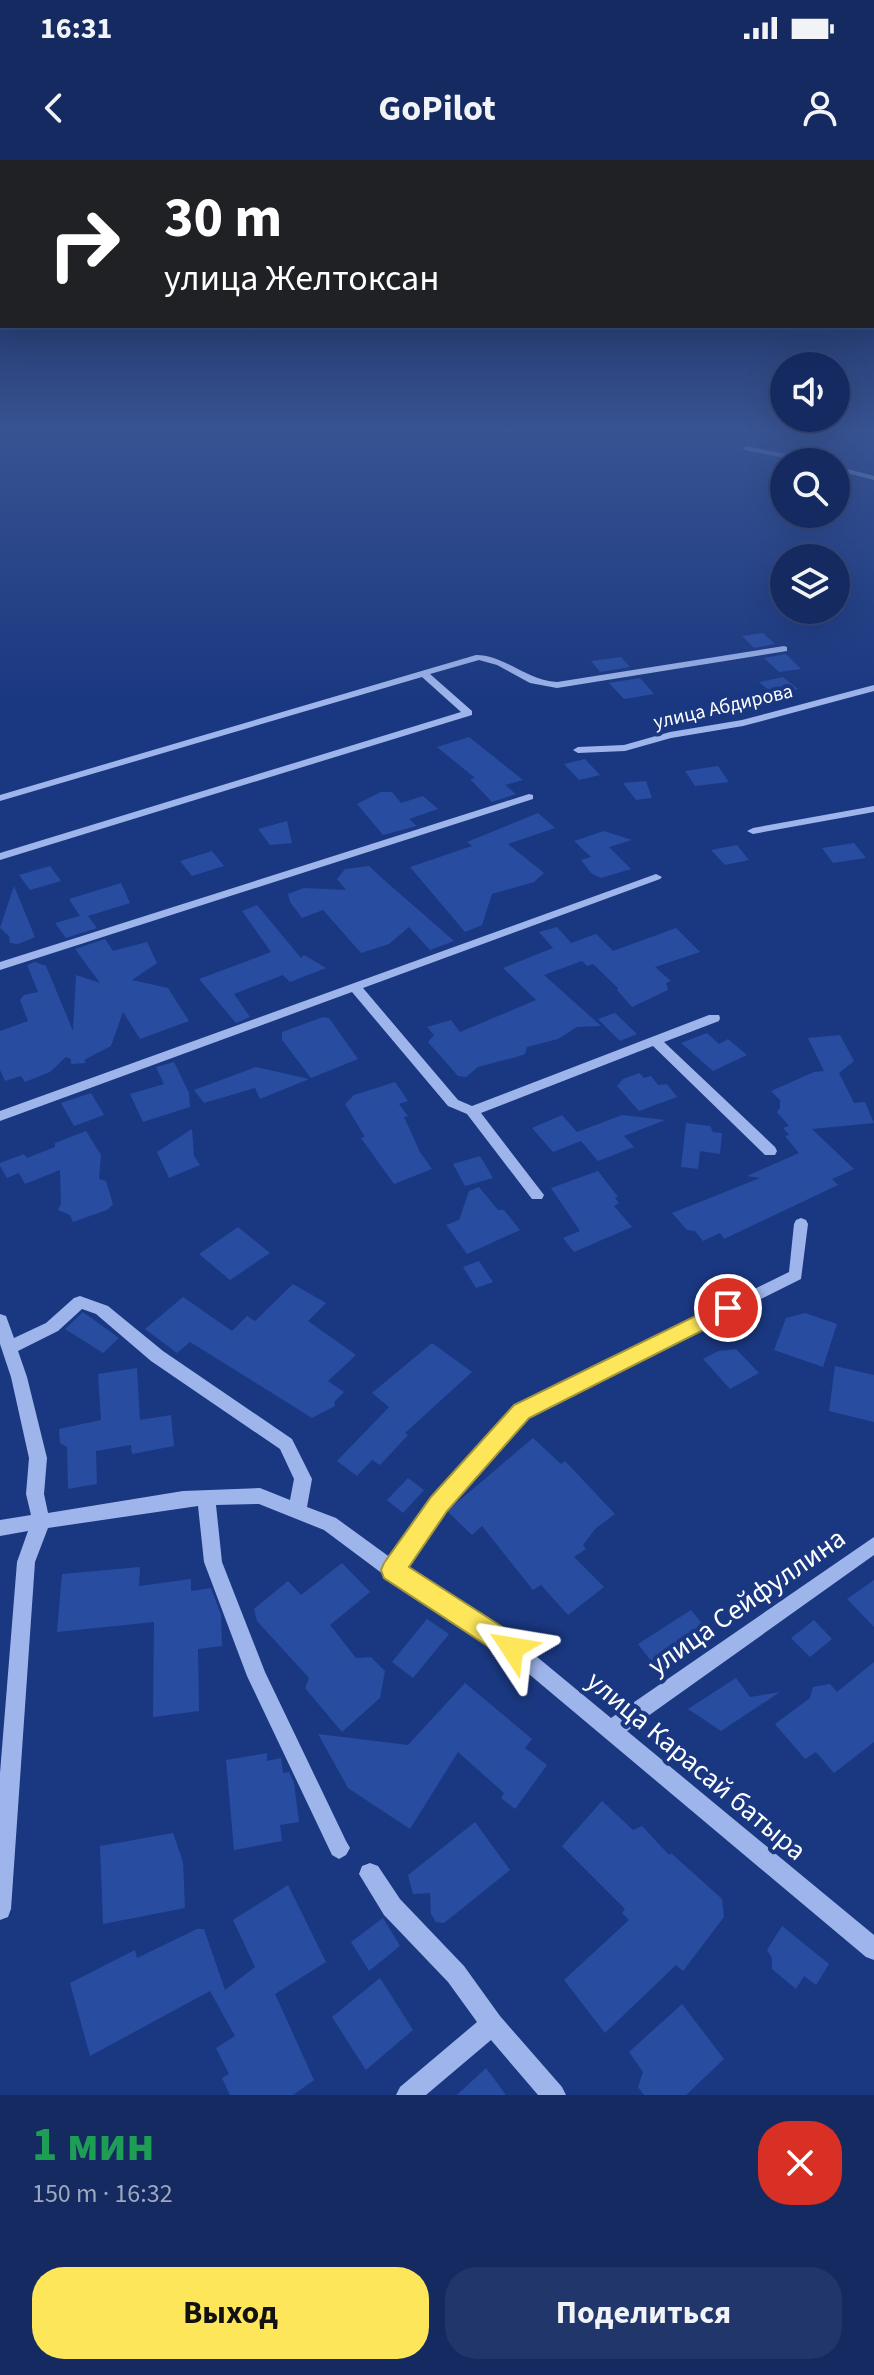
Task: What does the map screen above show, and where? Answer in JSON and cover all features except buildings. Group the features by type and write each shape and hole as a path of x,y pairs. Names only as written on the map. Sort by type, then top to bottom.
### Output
{"street":[{"path":"0,798 479,657 497,660 538,685 557,685 784,649"},
{"path":"0,857 468,713 423,673"},
{"name":"улица Абдирова","path":"578,750 625,748 670,735 788,713 874,688"},
{"path":"0,966 529,797"},
{"path":"753,831 874,809"},
{"path":"0,1116 656,877"},
{"path":"355,987 453,1103 472,1111 537,1195"},
{"path":"472,1111 714,1018"},
{"path":"655,1041 770,1151"},
{"path":"393,1570 439,1504 522,1411 796,1275 801,1224"},
{"path":"9,1348 52,1327 80,1302 102,1310 157,1356 286,1444 303,1479 297,1510"},
{"path":"0,1320 38,1458 35,1494 41,1522 26,1562 0,1909"},
{"name":"улица Карасай батыра","path":"0,1528 106,1509 260,1496 330,1524 393,1570 512,1648 874,1949"},
{"path":"206,1499 213,1562 257,1676 339,1848"},
{"name":"улица Сейфуллина","path":"611,1730 874,1545"},
{"path":"370,1874 392,1907 456,1974 492,2024 554,2095"},
{"path":"408,2095 492,2024"}],"route":[{"path":"512,1648 393,1570 439,1504 522,1411 728,1308"}]}
